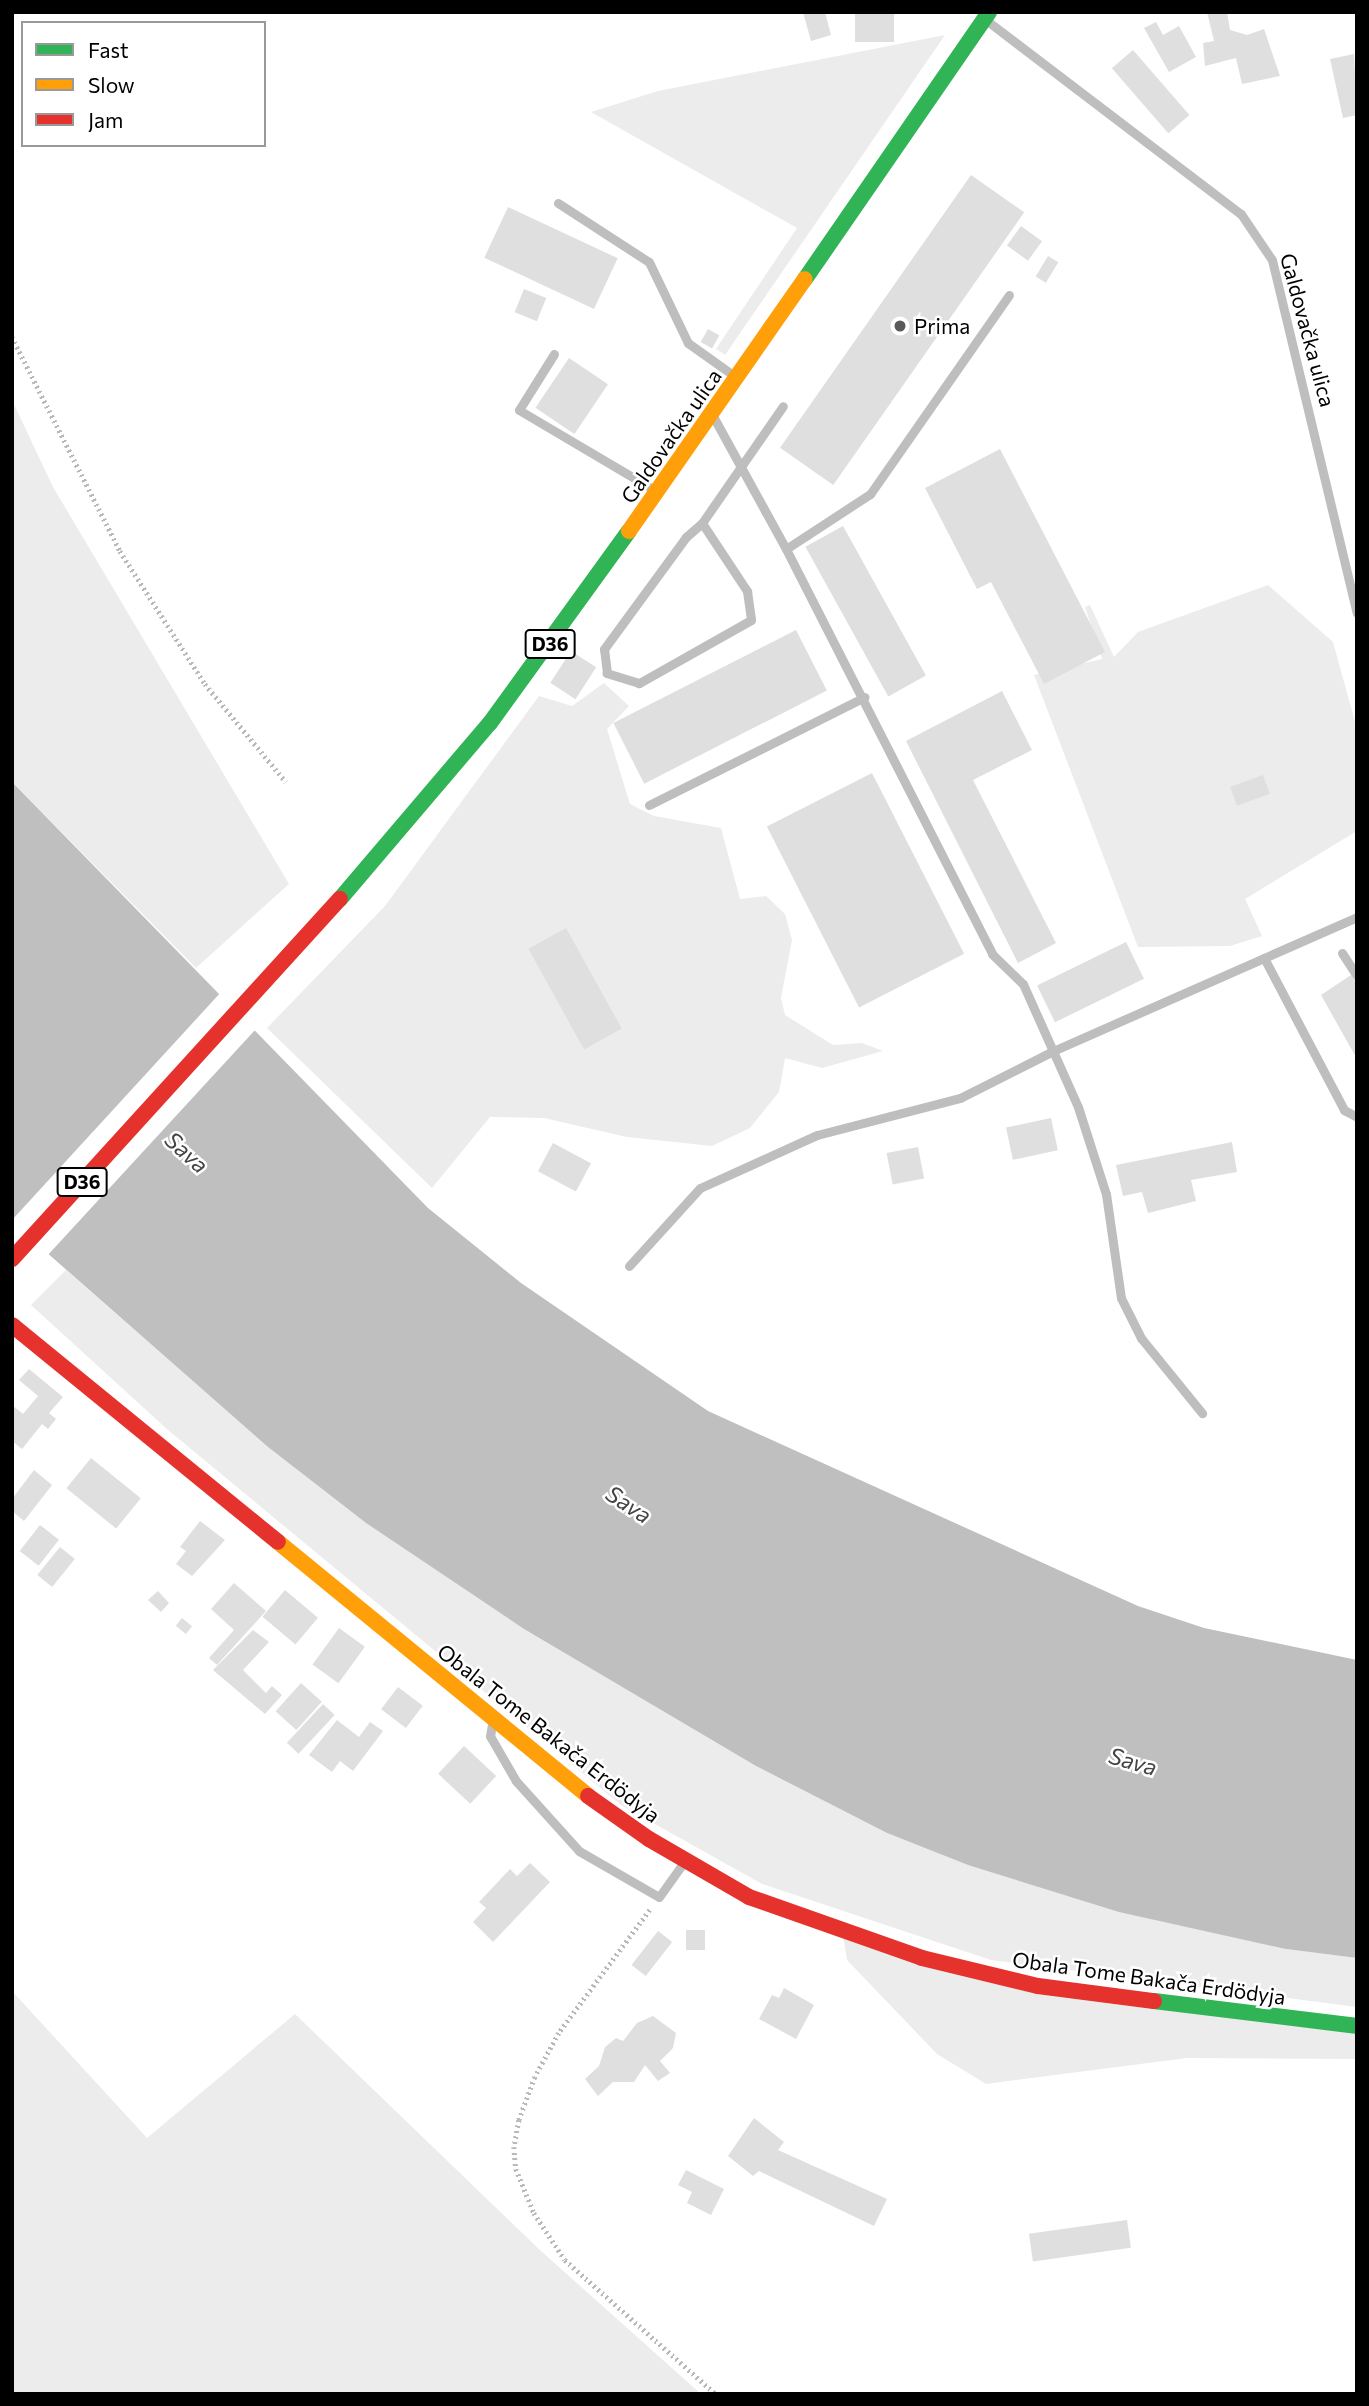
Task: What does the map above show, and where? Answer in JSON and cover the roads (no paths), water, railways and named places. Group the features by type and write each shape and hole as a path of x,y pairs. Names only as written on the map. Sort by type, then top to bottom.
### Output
{"main road":[{"name":"Galdovačka ulica","path":"12,1259 373,863 498,713 658,492 987,15"},
{"name":"Obala Tome Bakača Erdödyja","path":"12,1326 590,1797 685,1861 749,1897 795,1916 989,1975 1096,1995 1357,2026"}],"lane":[{"name":"Galdovačka ulica","path":"987,15 1241,214 1272,260 1357,613"},
{"path":"558,203 649,262 688,344 737,378"},
{"path":"786,549 870,494 1009,295"},
{"path":"554,354 519,410 658,492"},
{"path":"702,523 747,591 751,620 639,683 607,673 604,649 686,537 702,523 783,406"},
{"path":"712,414 865,697 992,954 1023,984 1078,1107 1105,1194 1121,1298 1141,1338 1202,1413"},
{"path":"649,804 865,697"},
{"path":"629,1266 700,1188 817,1135 960,1098 1053,1051 1357,917"},
{"path":"1342,953 1357,976"},
{"path":"1264,958 1344,1110 1357,1117"},
{"path":"492,1718 490,1736 516,1781 551,1824 579,1851 612,1874 659,1897 685,1861"}],"water":[{"name":"Sava","path":"12,782 428,1208 521,1283 708,1411 1138,1606 1204,1628 1357,1660 1357,1958 1286,1949 1119,1912 968,1865 887,1833 756,1766 524,1629 366,1523 268,1447 12,1222"}],"place":[{"name":"Prima","path":"900,326"}]}
